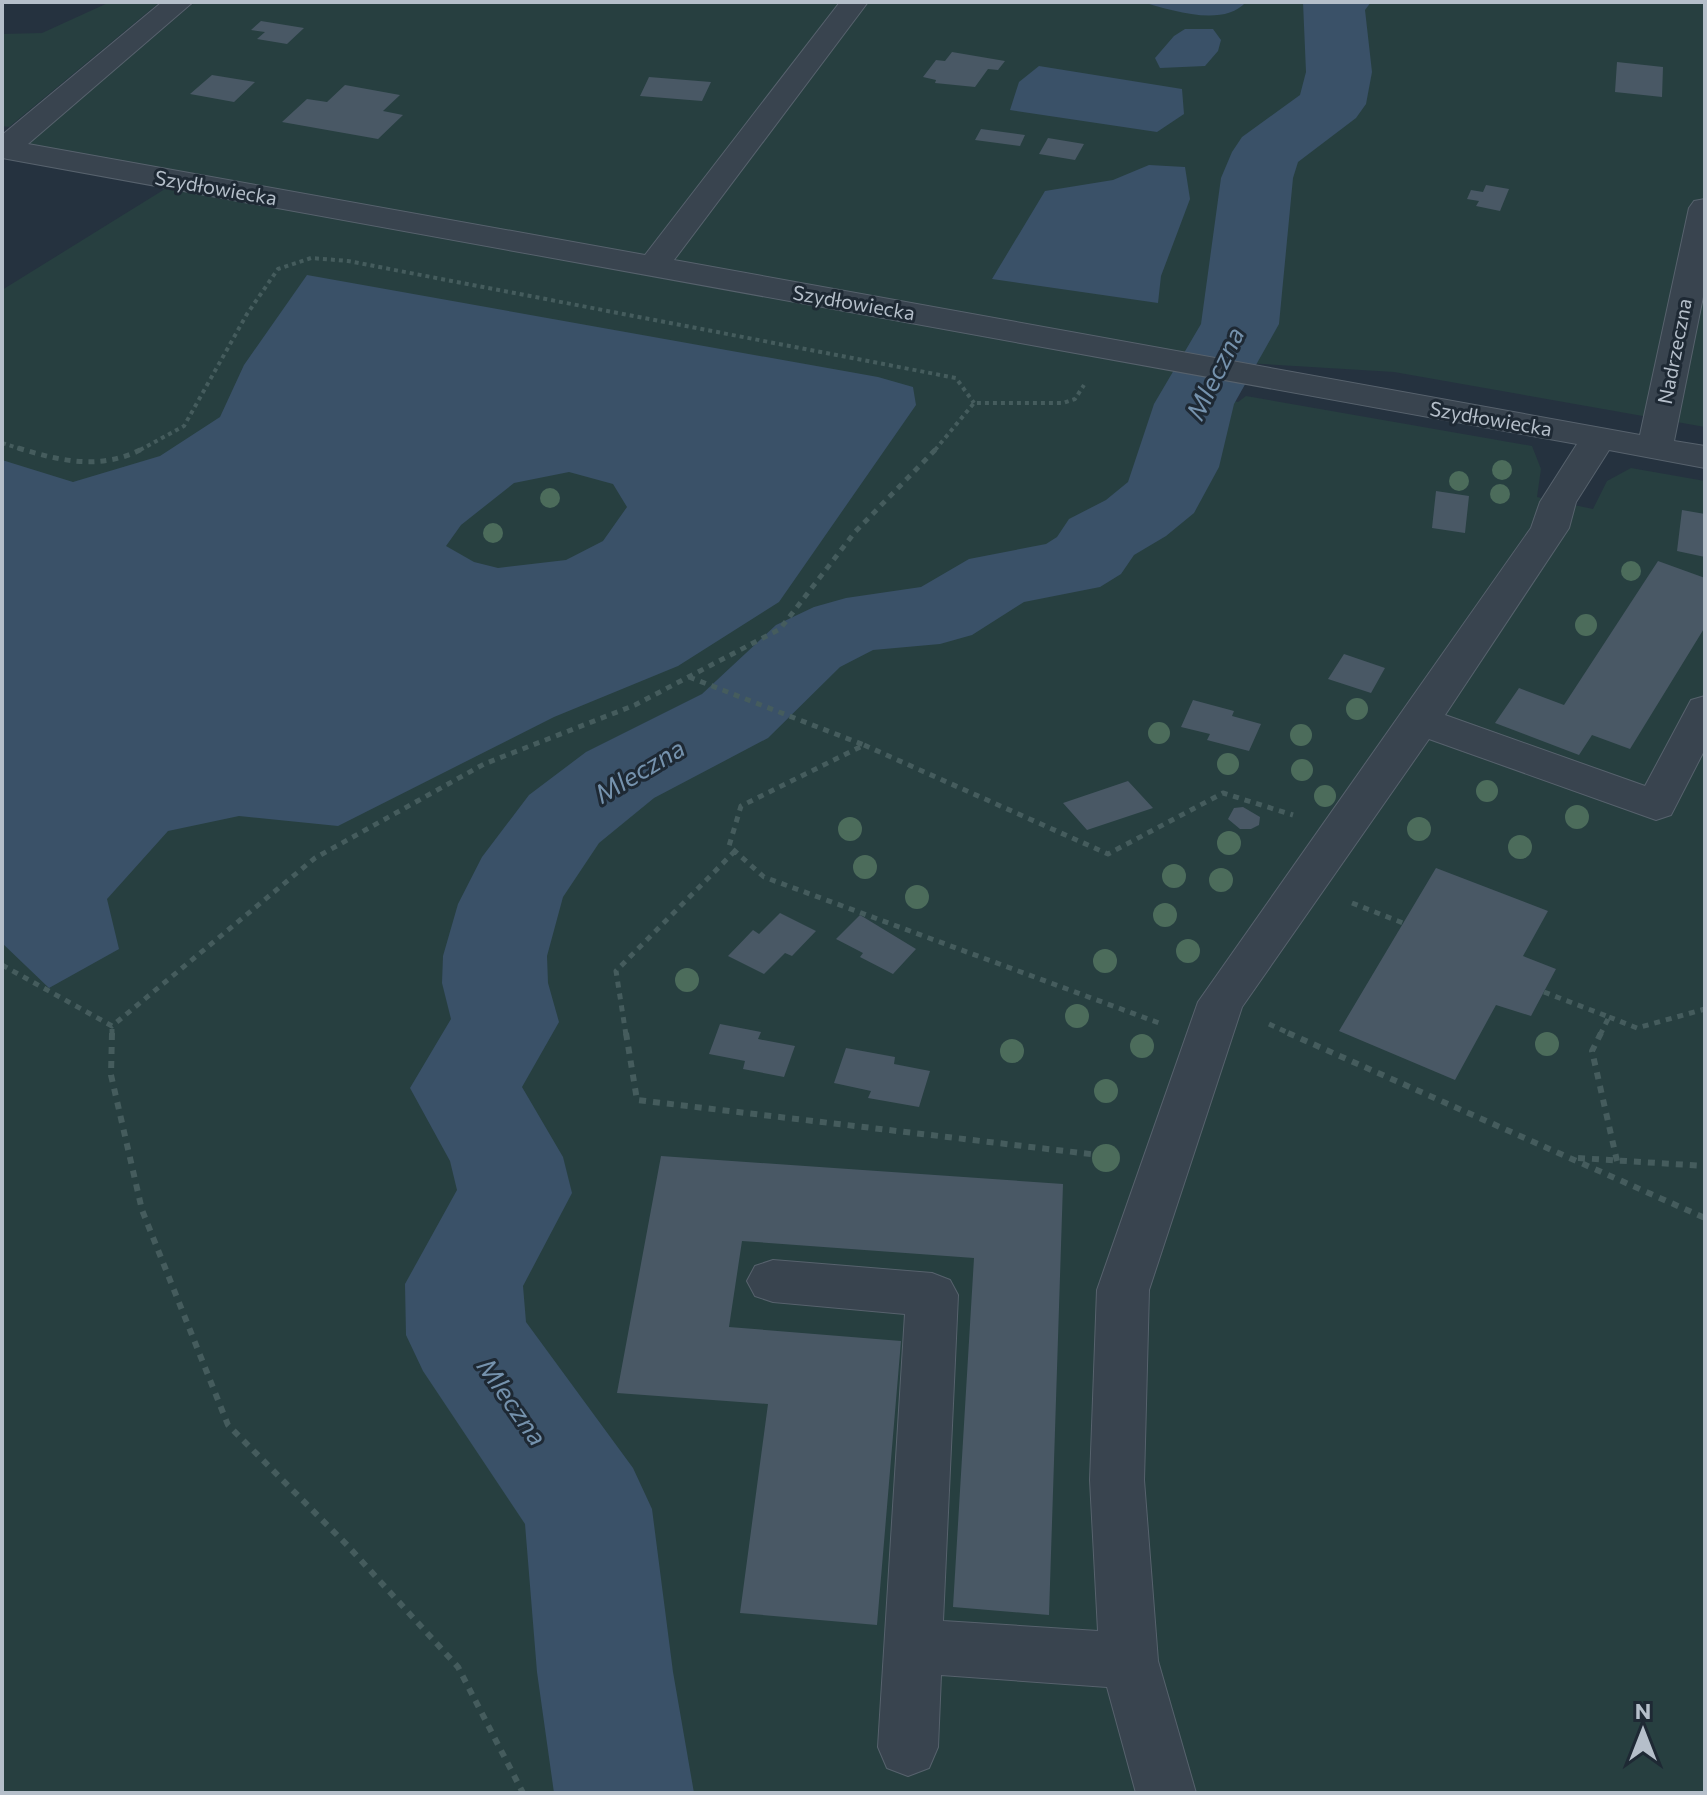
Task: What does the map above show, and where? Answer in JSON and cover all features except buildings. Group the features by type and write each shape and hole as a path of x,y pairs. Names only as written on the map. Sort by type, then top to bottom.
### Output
{"street":[{"path":"3,148 179,2"},
{"path":"652,267 854,2"},
{"name":"Szydłowiecka","path":"3,148 1705,457"},
{"name":"Nadrzeczna","path":"1655,448 1705,208"},
{"path":"1166,1793 1129,1661 1117,1480 1123,1290 1215,1022 1342,830 1420,721 1550,528 1558,502 1599,438"},
{"path":"1420,721 1656,805 1705,709"},
{"path":"773,1281 932,1295 908,1747"},
{"path":"914,1646 1129,1661"}],"path":[{"path":"2,443 66,463 125,458 184,426 247,314 278,269 311,258 348,261 956,378 974,403"},
{"path":"974,403 1063,403 1075,399 1092,375 1118,350"},
{"path":"523,1793 458,1667 347,1545 228,1425 142,1210 111,1075 112,1026 315,858 484,764 635,705 780,629 855,532 944,441 974,403"},
{"path":"688,677 864,745 1108,854 1223,793 1342,830"},
{"path":"864,745 741,806 729,846 764,877 1215,1022 1573,1158 1705,1218"},
{"path":"735,851 616,971 637,1100 1167,1163"},
{"path":"2,965 112,1026"},
{"path":"1544,992 1637,1028 1705,1009"},
{"path":"1609,1017 1592,1051 1617,1161"},
{"path":"1573,1158 1705,1166"}],"green space":[{"path":"110,2 160,2 9,127 2,126 2,34 42,33"},
{"path":"195,2 1705,2 1705,427 1394,372 1246,363 1228,400 1238,402 1246,396 1532,446 1541,469 1537,497 1593,509 1607,481 1631,468 1705,481 1705,1793 2,1793 2,290 173,184 7,155 53,122"}],"water":[{"path":"1142,2 1246,2 1236,10 1211,16"},
{"path":"1185,29 1213,29 1221,40 1218,51 1205,66 1160,68 1155,58 1174,36"},
{"path":"1039,66 1182,89 1184,114 1157,132 1010,110 1019,82"},
{"path":"1149,165 1185,167 1190,199 1161,276 1158,303 992,279 1045,191 1113,180"},
{"path":"307,275 878,377 913,387 916,405 779,602 678,666 554,717 338,826 239,816 168,831 107,899 119,949 49,988 2,943 2,460 73,482 160,456 220,417 244,365","holes":["569,472 613,484 627,507 603,541 566,560 498,568 474,562 446,546 461,525 514,483"]}],"waterway":[{"name":"Mleczna","path":"624,1793 605,1672 588,1509 466,1335 464,1284 515,1193 506,1157 465,1088 505,1022 495,983 495,956 509,904 518,883 544,851 564,819 620,775 735,716 808,646 846,627 894,617 940,615 1000,578 1069,568 1090,555 1100,538 1136,518 1164,495 1177,467 1194,404 1240,324 1257,178 1267,152 1332,104 1339,72 1333,5 1339,2"}]}
